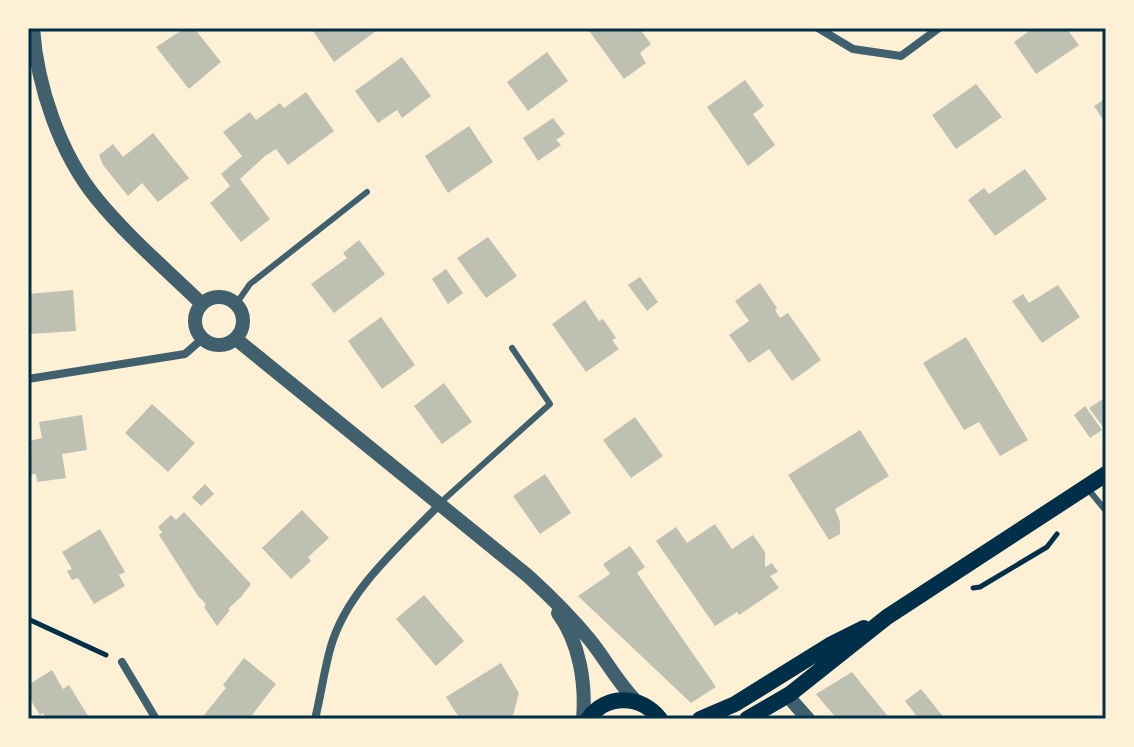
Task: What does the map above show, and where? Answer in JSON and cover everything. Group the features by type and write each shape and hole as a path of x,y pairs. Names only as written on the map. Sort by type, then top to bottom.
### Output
{"main road":[{"path":"747,719 790,694 887,617 1106,474"},
{"path":"700,719 735,704 830,645 887,617"},
{"path":"586,719 601,706 624,699 646,706 660,719"}],"street":[{"path":"33,28 47,101 76,168 95,197 117,222 202,304"},
{"path":"818,28 853,49 901,56 939,28"},
{"path":"219,297 236,304 244,322 236,339 219,346 202,339 195,321 196,312 202,304 219,297"},
{"path":"28,379 185,354 202,339"},
{"path":"236,339 528,576 591,641 636,701"},
{"path":"315,719 332,644 348,608 371,576 440,504"},
{"path":"528,576 562,618 575,648 584,685 586,719"},
{"path":"122,662 156,719"},
{"path":"790,694 808,719"}],"lane":[{"path":"236,304 250,284 367,192"},
{"path":"440,504 550,404 512,348"},
{"path":"1086,487 1106,511"}],"path":[{"path":"28,619 122,662"}],"building":[{"path":"185,28 194,28 221,62 189,89 156,47"},
{"path":"311,28 380,28 334,62"},
{"path":"587,28 639,28 651,44 640,53 646,63 624,79"},
{"path":"1033,28 1066,28 1079,45 1036,74 1014,42"},
{"path":"547,52 568,81 528,111 507,82"},
{"path":"402,57 431,96 402,118 397,110 378,123 355,91"},
{"path":"745,80 764,106 753,114 775,145 748,166 707,107"},
{"path":"976,84 1002,117 956,149 932,115"},
{"path":"306,92 334,131 288,165 276,149 240,179 270,219 241,242 210,203 230,186 221,174 242,156 223,132 250,112 256,120 280,103 284,108"},
{"path":"1106,98 1106,124 1094,106"},
{"path":"553,118 565,134 556,140 561,145 538,161 523,138"},
{"path":"469,126 493,162 448,193 425,156"},
{"path":"153,133 189,178 158,202 142,183 128,196 103,165 99,155 113,144 123,157"},
{"path":"1025,169 1047,199 995,236 968,200 984,188 989,194"},
{"path":"488,237 517,276 486,298 457,258"},
{"path":"359,240 385,274 334,313 311,284 347,258 343,253"},
{"path":"446,269 463,293 448,304 432,279"},
{"path":"640,277 658,302 647,311 628,285"},
{"path":"760,283 780,318 788,313 821,360 792,381 769,349 749,363 729,335 749,321 735,301"},
{"path":"1058,285 1080,317 1042,343 1012,301 1023,294 1029,303"},
{"path":"73,290 76,331 31,334 28,294"},
{"path":"585,300 599,321 603,319 616,338 612,340 619,349 586,372 552,324"},
{"path":"381,317 415,365 382,389 348,341"},
{"path":"966,337 1028,440 1000,456 979,422 964,430 923,363"},
{"path":"444,383 472,422 442,444 414,406"},
{"path":"1106,397 1106,431 1089,408"},
{"path":"152,404 195,443 168,472 125,433"},
{"path":"1085,406 1102,430 1090,438 1074,415"},
{"path":"82,415 87,450 62,454 66,478 37,482 36,474 28,475 28,449 32,449 30,441 42,438 39,422"},
{"path":"635,417 663,456 631,478 603,440"},
{"path":"860,430 889,476 835,509 840,534 829,540 788,475"},
{"path":"545,474 571,513 540,534 513,496"},
{"path":"205,484 214,494 201,506 192,497"},
{"path":"302,510 329,538 308,557 311,561 291,579 262,548"},
{"path":"184,512 251,584 217,626 204,607 206,604 159,535 162,532 158,527 171,515 176,520"},
{"path":"715,524 732,549 753,535 765,552 765,567 772,563 778,572 770,576 779,588 739,615 737,612 715,626 656,541 676,527 687,543"},
{"path":"100,529 125,572 119,575 125,586 94,604 78,578 72,580 67,571 72,569 62,552"},
{"path":"630,546 645,567 637,573 716,687 691,703 578,596 610,574 603,564"},
{"path":"424,595 464,641 436,666 396,619"},
{"path":"244,658 276,684 249,719 208,719 204,715 226,688 223,685"},
{"path":"501,663 519,693 512,719 460,719 446,697"},
{"path":"52,670 63,689 69,685 90,719 46,719 43,713 40,715 28,696 28,685"},
{"path":"852,672 890,719 837,719 816,694"},
{"path":"921,689 945,719 919,719 905,701"}]}
